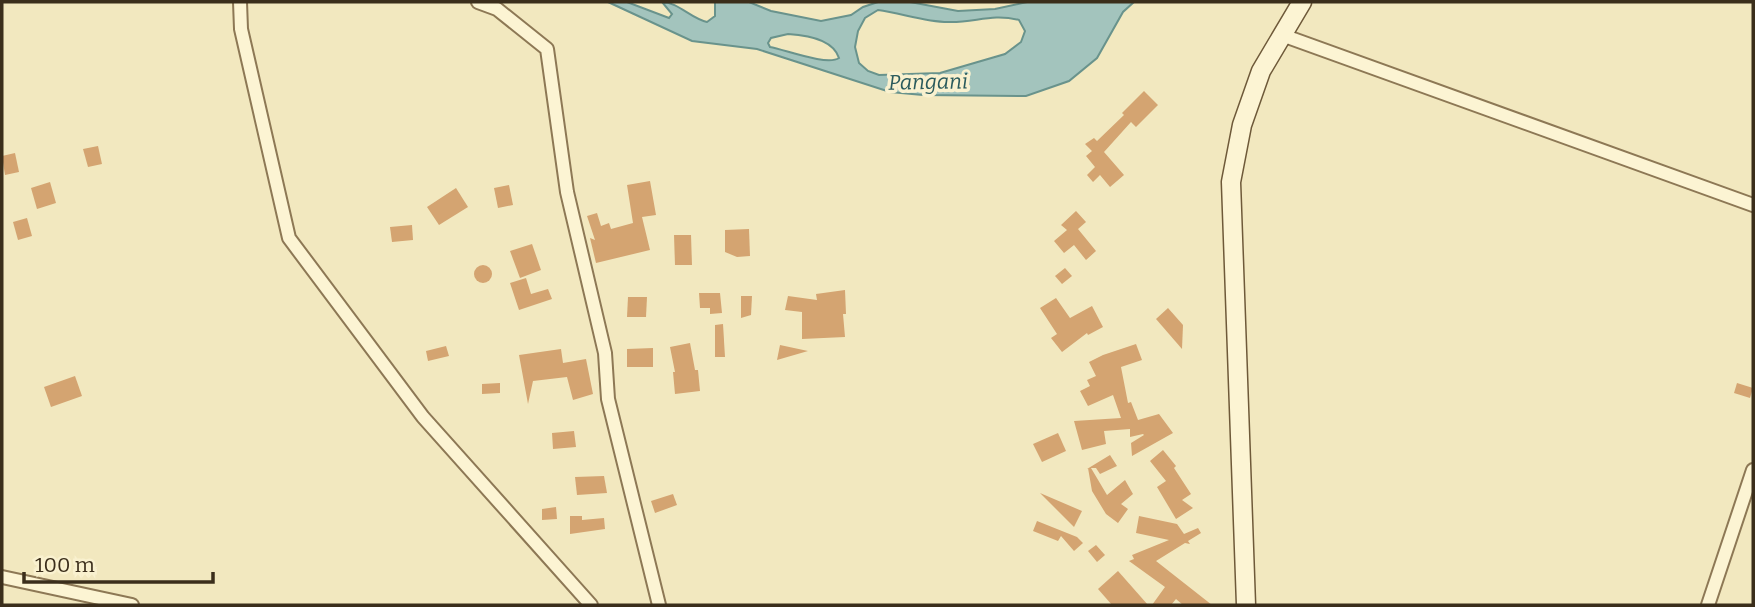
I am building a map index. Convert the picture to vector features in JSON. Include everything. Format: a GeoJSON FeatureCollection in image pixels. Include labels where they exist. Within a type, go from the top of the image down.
{"type":"FeatureCollection","features":[{"type":"Feature","properties":{"kind":"main road"},"geometry":{"type":"LineString","coordinates":[[1246,605],[1231,183],[1242,125],[1261,71],[1302,2]]}},
{"type":"Feature","properties":{"kind":"street"},"geometry":{"type":"LineString","coordinates":[[240,2],[241,29],[289,239],[423,417],[591,605]]}},
{"type":"Feature","properties":{"kind":"street"},"geometry":{"type":"LineString","coordinates":[[478,2],[497,9],[547,49],[567,192],[605,353],[608,399],[659,605]]}},
{"type":"Feature","properties":{"kind":"street"},"geometry":{"type":"LineString","coordinates":[[1282,35],[1753,205]]}},
{"type":"Feature","properties":{"kind":"street"},"geometry":{"type":"LineString","coordinates":[[1709,605],[1753,470]]}},
{"type":"Feature","properties":{"kind":"street"},"geometry":{"type":"LineString","coordinates":[[2,577],[132,605]]}},
{"type":"Feature","properties":{"kind":"water","name":"Pangani"},"geometry":{"type":"Polygon","coordinates":[[[608,2],[627,2],[669,18],[672,14],[662,2],[668,3],[707,22],[715,16],[715,2],[749,2],[771,11],[821,21],[851,15],[878,2],[910,2],[958,11],[995,9],[1027,2],[1134,2],[1123,12],[1097,58],[1069,81],[1026,96],[890,92],[757,49],[692,41],[608,2]],[[878,10],[865,18],[858,31],[855,47],[859,63],[868,71],[879,75],[940,73],[1005,54],[1021,42],[1025,31],[1019,20],[1009,18],[939,22],[878,10]],[[788,34],[771,38],[768,43],[770,47],[816,59],[839,58],[825,42],[788,34]]]}},
{"type":"Feature","properties":{"kind":"building"},"geometry":{"type":"Polygon","coordinates":[[[1144,91],[1158,105],[1136,127],[1131,122],[1104,152],[1124,175],[1110,187],[1100,175],[1093,182],[1087,175],[1095,167],[1086,156],[1092,151],[1085,144],[1094,138],[1097,141],[1144,91]]]}},
{"type":"Feature","properties":{"kind":"building"},"geometry":{"type":"Polygon","coordinates":[[[98,146],[102,164],[88,167],[83,149],[98,146]]]}},
{"type":"Feature","properties":{"kind":"building"},"geometry":{"type":"Polygon","coordinates":[[[15,153],[19,172],[5,175],[2,156],[15,153]]]}},
{"type":"Feature","properties":{"kind":"building"},"geometry":{"type":"Polygon","coordinates":[[[650,181],[656,215],[642,217],[650,250],[596,263],[590,238],[595,240],[587,216],[597,213],[601,226],[609,223],[611,229],[633,223],[627,185],[650,181]]]}},
{"type":"Feature","properties":{"kind":"building"},"geometry":{"type":"Polygon","coordinates":[[[50,182],[56,203],[37,209],[31,188],[50,182]]]}},
{"type":"Feature","properties":{"kind":"building"},"geometry":{"type":"Polygon","coordinates":[[[509,185],[513,205],[498,208],[494,188],[509,185]]]}},
{"type":"Feature","properties":{"kind":"building"},"geometry":{"type":"Polygon","coordinates":[[[456,188],[468,207],[439,225],[427,207],[456,188]]]}},
{"type":"Feature","properties":{"kind":"building"},"geometry":{"type":"Polygon","coordinates":[[[1076,211],[1086,222],[1078,229],[1096,251],[1086,260],[1074,245],[1064,253],[1054,241],[1067,230],[1061,225],[1076,211]]]}},
{"type":"Feature","properties":{"kind":"building"},"geometry":{"type":"Polygon","coordinates":[[[27,218],[32,236],[18,240],[13,222],[27,218]]]}},
{"type":"Feature","properties":{"kind":"building"},"geometry":{"type":"Polygon","coordinates":[[[412,225],[413,240],[392,242],[390,227],[412,225]]]}},
{"type":"Feature","properties":{"kind":"building"},"geometry":{"type":"Polygon","coordinates":[[[749,229],[750,256],[737,257],[725,252],[725,230],[749,229]]]}},
{"type":"Feature","properties":{"kind":"building"},"geometry":{"type":"Polygon","coordinates":[[[674,235],[691,235],[692,265],[675,265],[674,235]]]}},
{"type":"Feature","properties":{"kind":"building"},"geometry":{"type":"Polygon","coordinates":[[[532,244],[541,270],[520,278],[510,251],[532,244]]]}},
{"type":"Feature","properties":{"kind":"building"},"geometry":{"type":"Polygon","coordinates":[[[483,265],[489,268],[492,274],[489,280],[483,283],[477,280],[474,274],[477,268],[483,265]]]}},
{"type":"Feature","properties":{"kind":"building"},"geometry":{"type":"Polygon","coordinates":[[[1065,268],[1072,276],[1062,284],[1055,276],[1065,268]]]}},
{"type":"Feature","properties":{"kind":"building"},"geometry":{"type":"Polygon","coordinates":[[[526,278],[531,294],[548,289],[552,299],[519,310],[510,283],[526,278]]]}},
{"type":"Feature","properties":{"kind":"building"},"geometry":{"type":"Polygon","coordinates":[[[845,290],[845,337],[802,339],[802,312],[785,310],[788,296],[817,300],[816,294],[845,290]]]}},
{"type":"Feature","properties":{"kind":"building"},"geometry":{"type":"Polygon","coordinates":[[[699,293],[720,293],[722,313],[710,314],[710,308],[700,308],[699,293]]]}},
{"type":"Feature","properties":{"kind":"building"},"geometry":{"type":"Polygon","coordinates":[[[741,296],[752,296],[751,315],[741,318],[741,296]]]}},
{"type":"Feature","properties":{"kind":"building"},"geometry":{"type":"Polygon","coordinates":[[[628,297],[647,297],[646,317],[627,317],[628,297]]]}},
{"type":"Feature","properties":{"kind":"building"},"geometry":{"type":"Polygon","coordinates":[[[1056,298],[1070,318],[1092,306],[1103,327],[1088,335],[1087,333],[1062,352],[1051,338],[1057,334],[1040,308],[1056,298]]]}},
{"type":"Feature","properties":{"kind":"building"},"geometry":{"type":"Polygon","coordinates":[[[1168,308],[1183,325],[1182,349],[1156,319],[1168,308]]]}},
{"type":"Feature","properties":{"kind":"building"},"geometry":{"type":"Polygon","coordinates":[[[723,324],[725,357],[715,357],[715,325],[723,324]]]}},
{"type":"Feature","properties":{"kind":"building"},"geometry":{"type":"Polygon","coordinates":[[[690,343],[695,370],[698,370],[700,391],[675,394],[675,372],[670,347],[690,343]]]}},
{"type":"Feature","properties":{"kind":"building"},"geometry":{"type":"Polygon","coordinates":[[[1136,344],[1142,360],[1121,367],[1128,403],[1131,402],[1138,420],[1159,414],[1173,433],[1132,456],[1131,443],[1144,435],[1130,437],[1130,429],[1104,431],[1106,444],[1082,450],[1074,421],[1121,418],[1113,395],[1088,406],[1080,391],[1090,386],[1087,380],[1096,376],[1089,362],[1136,344]]]}},
{"type":"Feature","properties":{"kind":"building"},"geometry":{"type":"Polygon","coordinates":[[[780,345],[808,351],[777,360],[780,345]]]}},
{"type":"Feature","properties":{"kind":"building"},"geometry":{"type":"Polygon","coordinates":[[[446,346],[449,356],[428,361],[426,351],[446,346]]]}},
{"type":"Feature","properties":{"kind":"building"},"geometry":{"type":"Polygon","coordinates":[[[653,348],[653,367],[627,367],[627,349],[653,348]]]}},
{"type":"Feature","properties":{"kind":"building"},"geometry":{"type":"Polygon","coordinates":[[[561,349],[563,363],[586,359],[593,394],[573,400],[567,377],[533,381],[528,404],[519,355],[561,349]]]}},
{"type":"Feature","properties":{"kind":"building"},"geometry":{"type":"Polygon","coordinates":[[[75,376],[82,396],[51,407],[44,387],[75,376]]]}},
{"type":"Feature","properties":{"kind":"building"},"geometry":{"type":"Polygon","coordinates":[[[500,383],[500,393],[482,394],[482,384],[500,383]]]}},
{"type":"Feature","properties":{"kind":"building"},"geometry":{"type":"Polygon","coordinates":[[[1737,383],[1753,388],[1750,398],[1734,393],[1737,383]]]}},
{"type":"Feature","properties":{"kind":"building"},"geometry":{"type":"Polygon","coordinates":[[[574,431],[576,447],[553,449],[552,433],[574,431]]]}},
{"type":"Feature","properties":{"kind":"building"},"geometry":{"type":"Polygon","coordinates":[[[1058,433],[1066,451],[1042,462],[1033,444],[1058,433]]]}},
{"type":"Feature","properties":{"kind":"building"},"geometry":{"type":"Polygon","coordinates":[[[1163,450],[1176,466],[1174,468],[1191,494],[1182,500],[1193,508],[1176,519],[1157,487],[1166,481],[1150,461],[1163,450]]]}},
{"type":"Feature","properties":{"kind":"building"},"geometry":{"type":"Polygon","coordinates":[[[1110,455],[1117,466],[1100,474],[1096,468],[1091,468],[1107,495],[1125,480],[1133,494],[1121,504],[1128,509],[1118,523],[1106,514],[1092,491],[1088,468],[1110,455]]]}},
{"type":"Feature","properties":{"kind":"building"},"geometry":{"type":"Polygon","coordinates":[[[604,476],[607,493],[577,495],[575,477],[604,476]]]}},
{"type":"Feature","properties":{"kind":"building"},"geometry":{"type":"Polygon","coordinates":[[[1040,493],[1082,511],[1074,527],[1040,493]]]}},
{"type":"Feature","properties":{"kind":"building"},"geometry":{"type":"Polygon","coordinates":[[[673,494],[677,505],[655,513],[651,501],[673,494]]]}},
{"type":"Feature","properties":{"kind":"building"},"geometry":{"type":"Polygon","coordinates":[[[556,507],[557,519],[542,520],[542,509],[556,507]]]}},
{"type":"Feature","properties":{"kind":"building"},"geometry":{"type":"Polygon","coordinates":[[[570,516],[582,516],[582,520],[604,518],[605,529],[570,534],[570,516]]]}},
{"type":"Feature","properties":{"kind":"building"},"geometry":{"type":"Polygon","coordinates":[[[1139,516],[1177,524],[1184,534],[1198,528],[1201,533],[1188,541],[1190,544],[1185,543],[1156,561],[1212,605],[1183,605],[1176,599],[1171,605],[1152,605],[1165,587],[1129,561],[1134,559],[1132,555],[1169,540],[1136,533],[1139,516]]]}},
{"type":"Feature","properties":{"kind":"building"},"geometry":{"type":"Polygon","coordinates":[[[1037,521],[1077,537],[1083,543],[1074,551],[1061,536],[1058,541],[1033,531],[1037,521]]]}},
{"type":"Feature","properties":{"kind":"building"},"geometry":{"type":"Polygon","coordinates":[[[1096,545],[1105,555],[1097,562],[1088,551],[1096,545]]]}},
{"type":"Feature","properties":{"kind":"building"},"geometry":{"type":"Polygon","coordinates":[[[1118,571],[1148,605],[1112,605],[1098,589],[1118,571]]]}}]}
